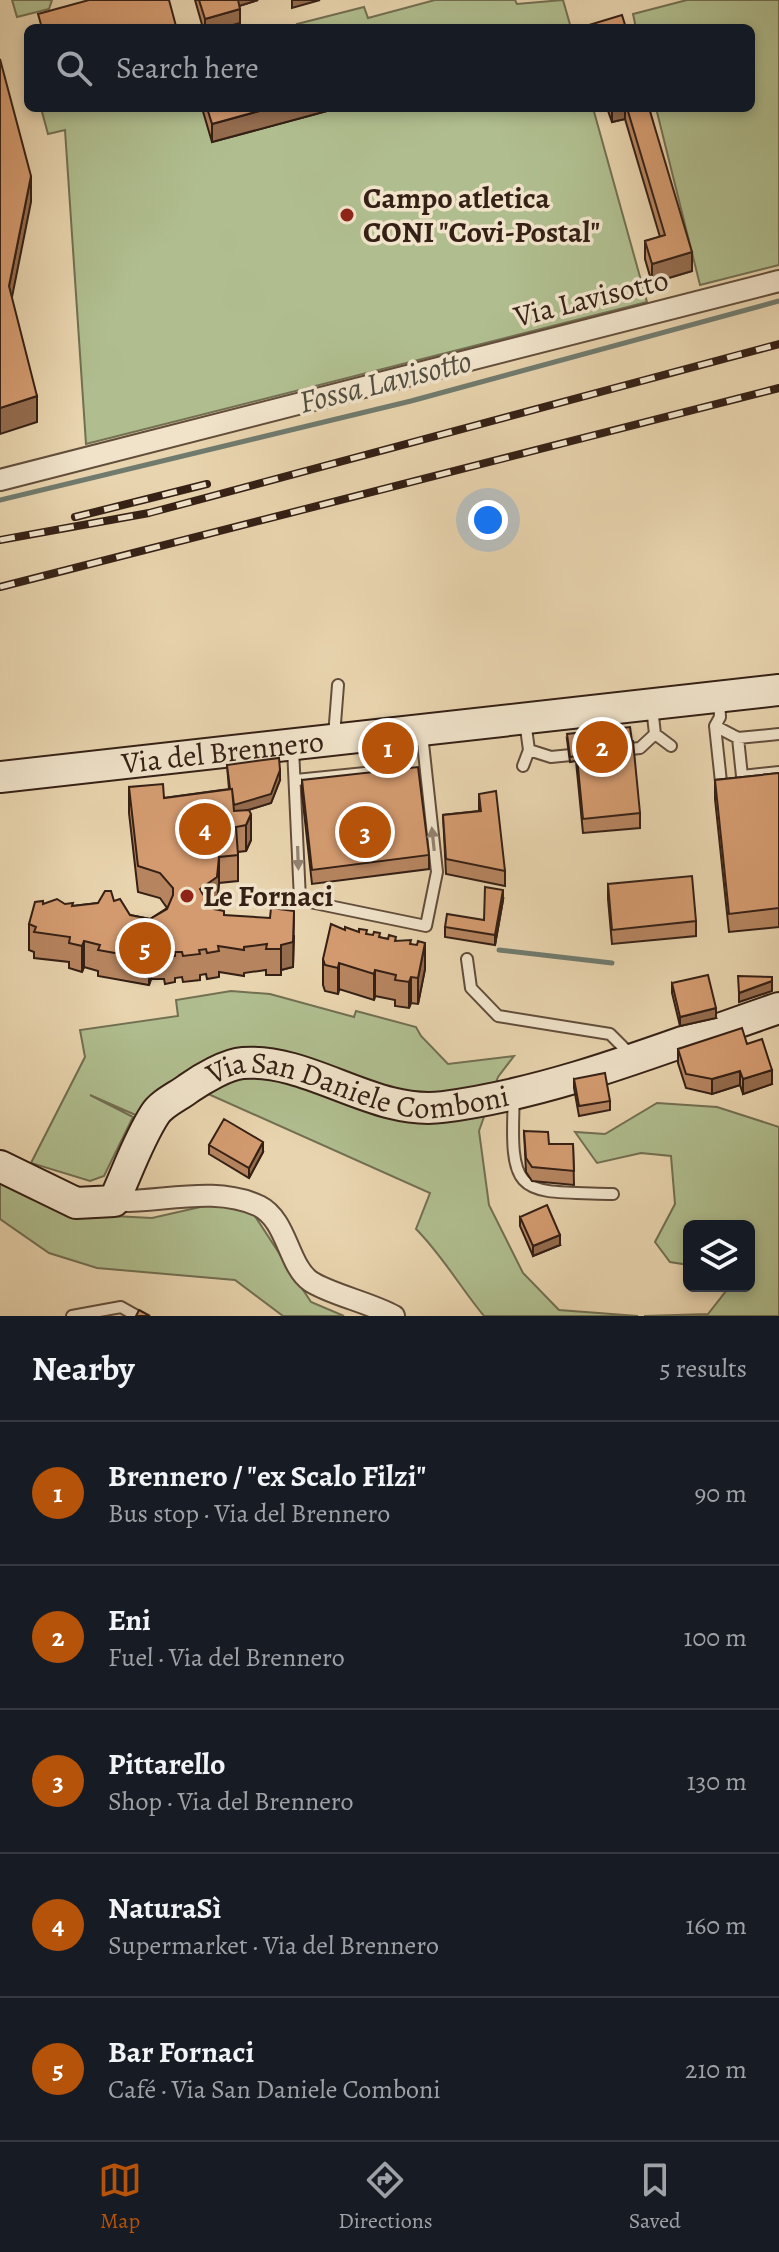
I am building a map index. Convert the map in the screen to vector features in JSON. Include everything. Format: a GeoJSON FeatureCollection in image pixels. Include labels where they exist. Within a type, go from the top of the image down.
{"type":"FeatureCollection","features":[{"type":"Feature","properties":{"kind":"street","name":"Via Lavisotto"},"geometry":{"type":"LineString","coordinates":[[0,480],[779,281]]}},
{"type":"Feature","properties":{"kind":"street","name":"Via del Brennero"},"geometry":{"type":"LineString","coordinates":[[0,777],[525,720],[654,720],[717,712],[779,690]]}},
{"type":"Feature","properties":{"kind":"street","name":"Via San Daniele Comboni"},"geometry":{"type":"LineString","coordinates":[[114,1201],[156,1111],[198,1082],[242,1063],[282,1068],[415,1108],[470,1103],[634,1058],[779,1008]]}},
{"type":"Feature","properties":{"kind":"street"},"geometry":{"type":"LineString","coordinates":[[0,1166],[76,1203],[148,1203],[189,1196],[260,1207],[278,1224],[308,1280],[394,1316]]}},
{"type":"Feature","properties":{"kind":"lane"},"geometry":{"type":"LineString","coordinates":[[334,742],[338,685]]}},
{"type":"Feature","properties":{"kind":"lane"},"geometry":{"type":"LineString","coordinates":[[717,712],[738,738],[742,776],[779,772]]}},
{"type":"Feature","properties":{"kind":"lane"},"geometry":{"type":"LineString","coordinates":[[717,712],[721,782]]}},
{"type":"Feature","properties":{"kind":"lane"},"geometry":{"type":"LineString","coordinates":[[523,766],[529,750],[525,720]]}},
{"type":"Feature","properties":{"kind":"lane"},"geometry":{"type":"LineString","coordinates":[[654,720],[671,746]]}},
{"type":"Feature","properties":{"kind":"lane"},"geometry":{"type":"LineString","coordinates":[[610,751],[640,748],[654,720]]}},
{"type":"Feature","properties":{"kind":"lane"},"geometry":{"type":"LineString","coordinates":[[293,746],[300,900],[426,926],[437,872],[421,732]]}},
{"type":"Feature","properties":{"kind":"lane"},"geometry":{"type":"LineString","coordinates":[[738,738],[779,734]]}},
{"type":"Feature","properties":{"kind":"lane"},"geometry":{"type":"LineString","coordinates":[[529,750],[551,757],[595,753]]}},
{"type":"Feature","properties":{"kind":"lane"},"geometry":{"type":"LineString","coordinates":[[410,769],[425,767]]}},
{"type":"Feature","properties":{"kind":"lane"},"geometry":{"type":"LineString","coordinates":[[296,780],[382,772]]}},
{"type":"Feature","properties":{"kind":"lane"},"geometry":{"type":"LineString","coordinates":[[467,959],[471,988],[498,1016],[610,1034],[634,1058]]}},
{"type":"Feature","properties":{"kind":"lane"},"geometry":{"type":"LineString","coordinates":[[514,1091],[514,1157],[522,1182],[537,1191],[613,1194]]}},
{"type":"Feature","properties":{"kind":"lane"},"geometry":{"type":"LineString","coordinates":[[72,1316],[121,1307],[137,1316]]}},
{"type":"Feature","properties":{"kind":"green space"},"geometry":{"type":"Polygon","coordinates":[[[12,0],[52,0],[49,9],[17,17],[12,0]]]}},
{"type":"Feature","properties":{"kind":"green space"},"geometry":{"type":"Polygon","coordinates":[[[435,0],[515,0],[517,4],[563,0],[570,24],[297,24],[364,7],[368,18],[435,0]]]}},
{"type":"Feature","properties":{"kind":"green space"},"geometry":{"type":"Polygon","coordinates":[[[687,0],[779,0],[779,265],[700,285],[657,112],[755,112],[755,24],[635,24],[633,14],[687,0]]]}},
{"type":"Feature","properties":{"kind":"green space","name":"Campo atletica CONI \"Covi-Postal\""},"geometry":{"type":"Polygon","coordinates":[[[42,112],[594,112],[647,302],[86,444],[65,130],[48,134],[42,112]]]}},
{"type":"Feature","properties":{"kind":"green space"},"geometry":{"type":"Polygon","coordinates":[[[231,991],[270,994],[354,1017],[356,1011],[416,1027],[448,1064],[514,1056],[498,1077],[479,1131],[489,1205],[523,1273],[559,1310],[638,1316],[484,1316],[416,1229],[430,1193],[177,1080],[140,1117],[90,1095],[133,1117],[104,1176],[90,1181],[31,1163],[85,1057],[80,1030],[178,1016],[176,1000],[231,991]]]}},
{"type":"Feature","properties":{"kind":"green space"},"geometry":{"type":"Polygon","coordinates":[[[657,1103],[717,1107],[779,1127],[779,1316],[644,1316],[708,1314],[725,1292],[755,1292],[755,1220],[683,1220],[683,1264],[670,1262],[655,1242],[675,1204],[671,1156],[641,1153],[597,1163],[575,1132],[605,1134],[657,1103]]]}},
{"type":"Feature","properties":{"kind":"green space"},"geometry":{"type":"Polygon","coordinates":[[[0,1175],[74,1214],[152,1218],[209,1205],[251,1210],[311,1302],[344,1316],[283,1316],[235,1280],[97,1268],[49,1253],[0,1219],[0,1175]]]}},
{"type":"Feature","properties":{"kind":"building"},"geometry":{"type":"Polygon","coordinates":[[[89,0],[169,0],[175,24],[41,24],[38,14],[89,0]]]}},
{"type":"Feature","properties":{"kind":"building"},"geometry":{"type":"Polygon","coordinates":[[[199,0],[238,0],[240,9],[205,19],[199,0]]]}},
{"type":"Feature","properties":{"kind":"building"},"geometry":{"type":"Polygon","coordinates":[[[622,15],[625,24],[592,24],[622,15]]]}},
{"type":"Feature","properties":{"kind":"building"},"geometry":{"type":"Polygon","coordinates":[[[0,59],[31,176],[9,286],[37,396],[0,408],[0,59]]]}},
{"type":"Feature","properties":{"kind":"building"},"geometry":{"type":"Polygon","coordinates":[[[208,112],[256,112],[212,124],[208,112]]]}},
{"type":"Feature","properties":{"kind":"building"},"geometry":{"type":"Polygon","coordinates":[[[628,112],[650,112],[692,252],[652,264],[645,241],[665,235],[628,112]]]}},
{"type":"Feature","properties":{"kind":"building"},"geometry":{"type":"Polygon","coordinates":[[[630,727],[632,741],[576,747],[576,756],[570,757],[567,734],[630,727]]]}},
{"type":"Feature","properties":{"kind":"building"},"geometry":{"type":"Polygon","coordinates":[[[633,741],[640,813],[583,819],[576,747],[633,741]]]}},
{"type":"Feature","properties":{"kind":"building"},"geometry":{"type":"Polygon","coordinates":[[[279,758],[280,770],[271,794],[234,805],[227,765],[279,758]]]}},
{"type":"Feature","properties":{"kind":"building"},"geometry":{"type":"Polygon","coordinates":[[[418,767],[429,855],[312,870],[302,780],[418,767]]]}},
{"type":"Feature","properties":{"kind":"building"},"geometry":{"type":"Polygon","coordinates":[[[779,773],[779,908],[729,914],[715,780],[779,773]]]}},
{"type":"Feature","properties":{"kind":"building"},"geometry":{"type":"Polygon","coordinates":[[[163,784],[164,798],[232,789],[234,811],[249,810],[251,814],[246,825],[236,827],[238,855],[219,857],[217,877],[200,889],[214,909],[224,911],[224,915],[270,918],[271,908],[294,911],[293,942],[281,945],[281,949],[266,949],[267,944],[244,947],[244,950],[218,946],[219,951],[207,953],[206,949],[199,950],[200,954],[183,956],[182,952],[175,952],[175,956],[165,958],[164,953],[151,953],[149,959],[98,950],[100,945],[84,941],[82,946],[69,943],[70,937],[34,932],[36,927],[29,924],[35,902],[43,901],[43,904],[57,899],[65,904],[73,903],[72,906],[98,903],[105,891],[111,891],[114,901],[120,899],[130,915],[150,919],[167,909],[173,888],[160,873],[138,866],[129,787],[163,784]]]}},
{"type":"Feature","properties":{"kind":"building"},"geometry":{"type":"Polygon","coordinates":[[[496,791],[505,871],[446,859],[443,815],[481,811],[479,794],[496,791]]]}},
{"type":"Feature","properties":{"kind":"building"},"geometry":{"type":"Polygon","coordinates":[[[692,876],[696,921],[612,930],[608,884],[692,876]]]}},
{"type":"Feature","properties":{"kind":"building"},"geometry":{"type":"Polygon","coordinates":[[[485,887],[503,890],[495,935],[445,927],[447,914],[484,920],[485,887]]]}},
{"type":"Feature","properties":{"kind":"building"},"geometry":{"type":"Polygon","coordinates":[[[331,924],[345,930],[345,927],[359,932],[359,929],[367,930],[366,934],[380,933],[379,937],[388,939],[389,935],[396,937],[395,941],[411,940],[410,944],[417,945],[418,941],[425,943],[418,978],[411,977],[409,982],[395,980],[396,975],[375,970],[374,974],[339,963],[338,968],[325,965],[323,959],[331,924]]]}},
{"type":"Feature","properties":{"kind":"building"},"geometry":{"type":"Polygon","coordinates":[[[708,975],[716,1008],[680,1017],[672,983],[708,975]]]}},
{"type":"Feature","properties":{"kind":"building"},"geometry":{"type":"Polygon","coordinates":[[[738,976],[772,977],[772,981],[739,993],[738,976]]]}},
{"type":"Feature","properties":{"kind":"building"},"geometry":{"type":"Polygon","coordinates":[[[742,1028],[747,1044],[762,1039],[772,1070],[743,1079],[740,1071],[712,1079],[686,1074],[678,1049],[742,1028]]]}},
{"type":"Feature","properties":{"kind":"building"},"geometry":{"type":"Polygon","coordinates":[[[605,1073],[610,1101],[579,1106],[574,1079],[605,1073]]]}},
{"type":"Feature","properties":{"kind":"building"},"geometry":{"type":"Polygon","coordinates":[[[224,1119],[263,1142],[249,1168],[209,1145],[224,1119]]]}},
{"type":"Feature","properties":{"kind":"building"},"geometry":{"type":"Polygon","coordinates":[[[524,1131],[548,1132],[549,1144],[573,1144],[574,1171],[532,1167],[526,1158],[524,1131]]]}},
{"type":"Feature","properties":{"kind":"building"},"geometry":{"type":"Polygon","coordinates":[[[547,1205],[560,1235],[533,1246],[520,1217],[547,1205]]]}},
{"type":"Feature","properties":{"kind":"building"},"geometry":{"type":"Polygon","coordinates":[[[139,1310],[150,1316],[136,1316],[139,1310]]]}},
{"type":"Feature","properties":{"kind":"waterway","name":"Fossa Lavisotto"},"geometry":{"type":"LineString","coordinates":[[0,500],[411,401],[779,301]]}},
{"type":"Feature","properties":{"kind":"waterway"},"geometry":{"type":"LineString","coordinates":[[499,950],[612,963]]}},
{"type":"Feature","properties":{"kind":"railway"},"geometry":{"type":"LineString","coordinates":[[0,540],[149,513],[779,344]]}},
{"type":"Feature","properties":{"kind":"railway"},"geometry":{"type":"LineString","coordinates":[[0,587],[779,388]]}},
{"type":"Feature","properties":{"kind":"railway"},"geometry":{"type":"LineString","coordinates":[[75,517],[207,484]]}},
{"type":"Feature","properties":{"kind":"place","name":"Campo atletica CONI \"Covi-Postal\""},"geometry":{"type":"Point","coordinates":[347,215]}},
{"type":"Feature","properties":{"kind":"place","name":"Eni"},"geometry":{"type":"Point","coordinates":[602,747]}},
{"type":"Feature","properties":{"kind":"place","name":"Brennero / \"ex Scalo Filzi\""},"geometry":{"type":"Point","coordinates":[388,748]}},
{"type":"Feature","properties":{"kind":"place","name":"NaturaSì"},"geometry":{"type":"Point","coordinates":[205,829]}},
{"type":"Feature","properties":{"kind":"place","name":"Pittarello"},"geometry":{"type":"Point","coordinates":[365,832]}},
{"type":"Feature","properties":{"kind":"place","name":"Le Fornaci"},"geometry":{"type":"Point","coordinates":[187,896]}},
{"type":"Feature","properties":{"kind":"place","name":"Bar Fornaci"},"geometry":{"type":"Point","coordinates":[145,948]}}]}
